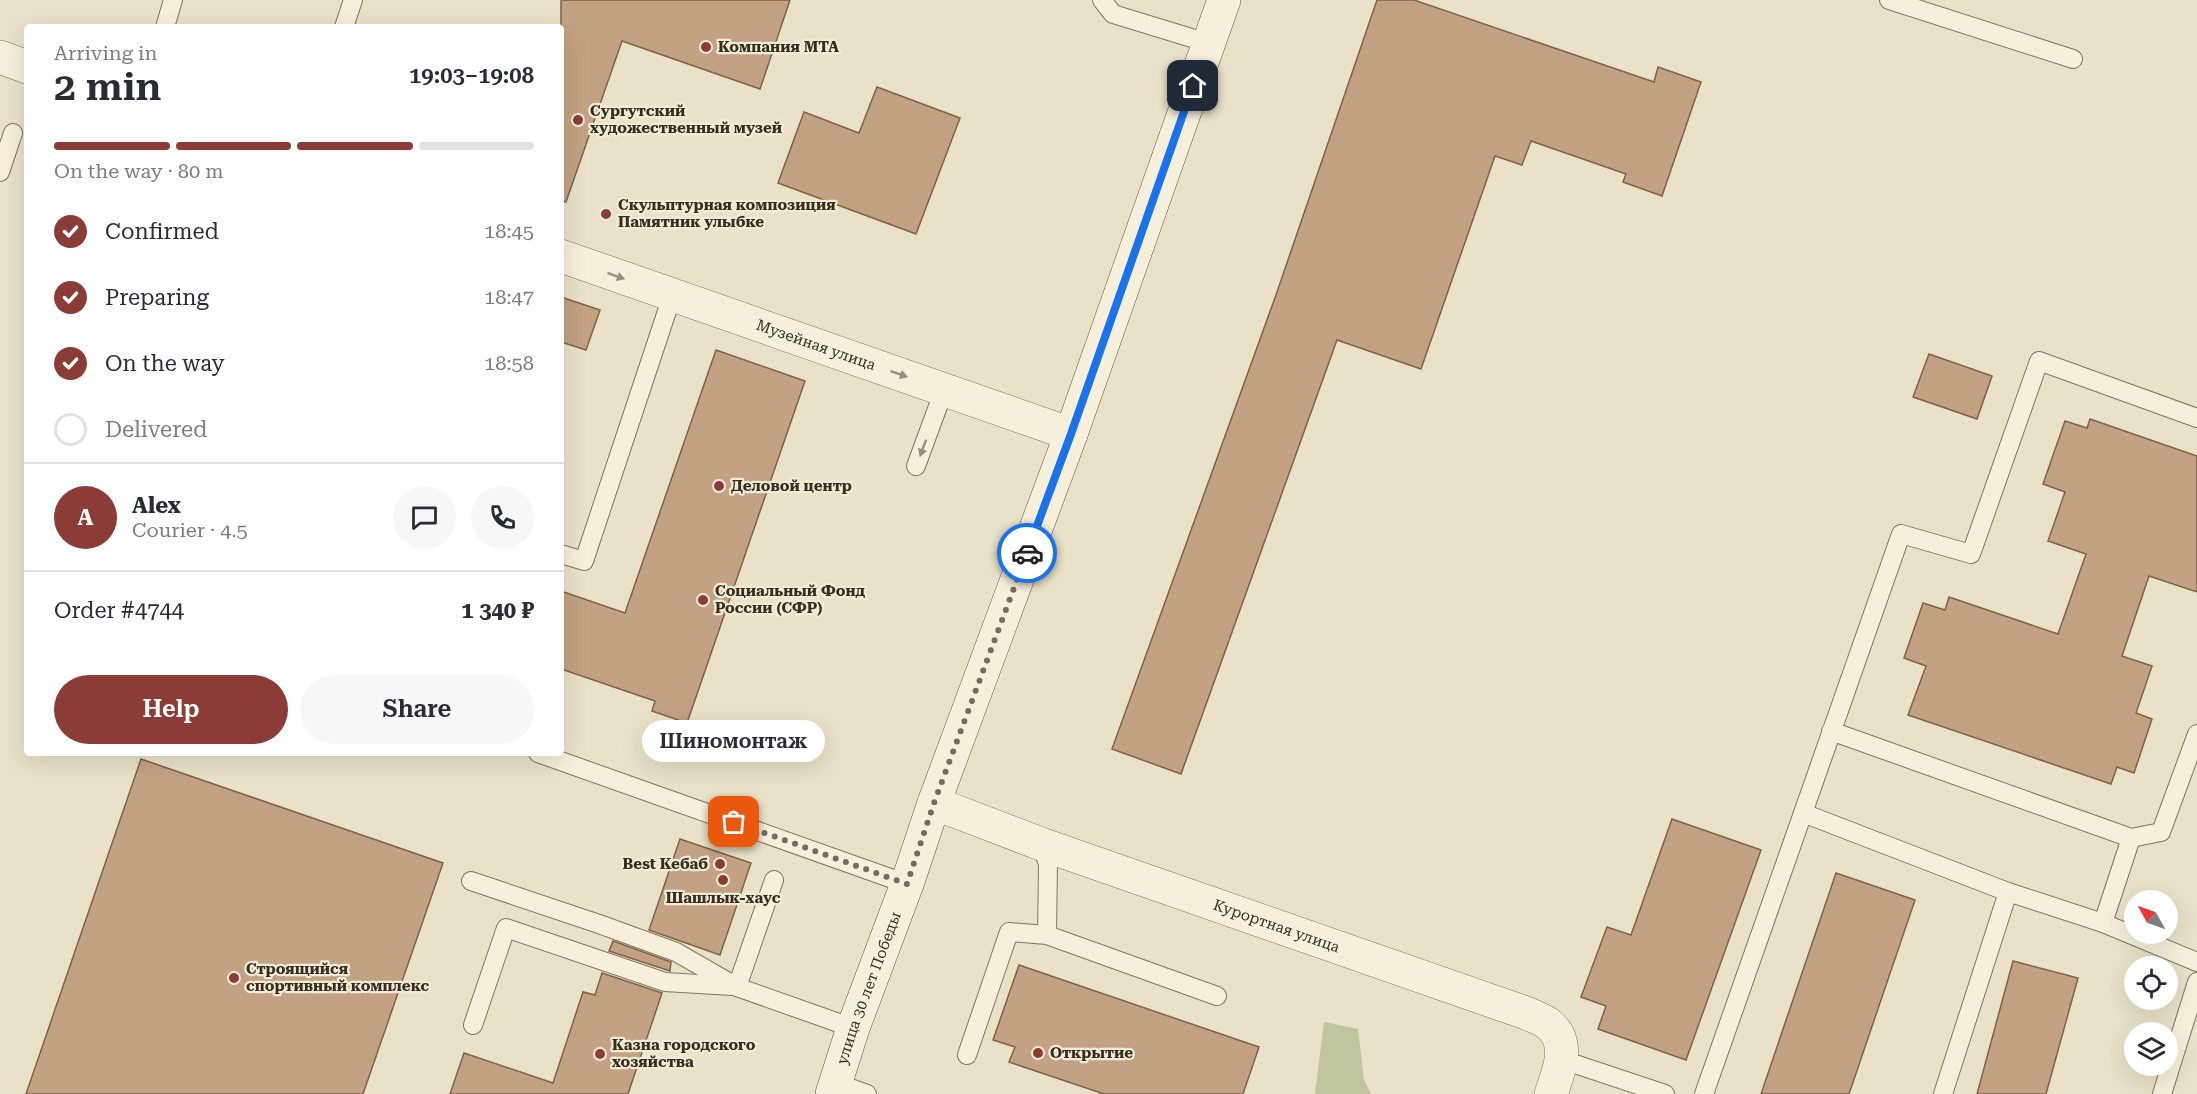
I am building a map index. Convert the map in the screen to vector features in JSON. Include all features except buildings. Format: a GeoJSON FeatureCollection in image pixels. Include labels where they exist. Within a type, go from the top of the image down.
{"type":"FeatureCollection","features":[{"type":"Feature","properties":{"kind":"street","name":"улица 30 лет Победы"},"geometry":{"type":"LineString","coordinates":[[834,1089],[853,1028],[1071,434],[1224,0]]}},
{"type":"Feature","properties":{"kind":"street"},"geometry":{"type":"LineString","coordinates":[[0,57],[24,66]]}},
{"type":"Feature","properties":{"kind":"street","name":"Музейная улица"},"geometry":{"type":"LineString","coordinates":[[564,257],[1071,434]]}},
{"type":"Feature","properties":{"kind":"street","name":"Курортная улица"},"geometry":{"type":"LineString","coordinates":[[934,803],[1041,844],[1526,1013],[1549,1024],[1561,1041],[1563,1060]]}},
{"type":"Feature","properties":{"kind":"street"},"geometry":{"type":"LineString","coordinates":[[1551,1094],[1563,1060]]}},
{"type":"Feature","properties":{"kind":"lane"},"geometry":{"type":"LineString","coordinates":[[166,24],[173,0]]}},
{"type":"Feature","properties":{"kind":"lane"},"geometry":{"type":"LineString","coordinates":[[345,24],[353,0]]}},
{"type":"Feature","properties":{"kind":"lane"},"geometry":{"type":"LineString","coordinates":[[1102,0],[1113,14],[1208,43]]}},
{"type":"Feature","properties":{"kind":"lane"},"geometry":{"type":"LineString","coordinates":[[1889,0],[2073,59]]}},
{"type":"Feature","properties":{"kind":"lane"},"geometry":{"type":"LineString","coordinates":[[0,172],[13,133]]}},
{"type":"Feature","properties":{"kind":"lane"},"geometry":{"type":"LineString","coordinates":[[564,555],[584,561],[672,296]]}},
{"type":"Feature","properties":{"kind":"lane"},"geometry":{"type":"LineString","coordinates":[[1704,1094],[1901,534],[1971,554],[2039,361],[2197,418]]}},
{"type":"Feature","properties":{"kind":"lane"},"geometry":{"type":"LineString","coordinates":[[916,466],[944,390]]}},
{"type":"Feature","properties":{"kind":"lane"},"geometry":{"type":"LineString","coordinates":[[1832,731],[2131,838],[2161,832],[2197,734]]}},
{"type":"Feature","properties":{"kind":"lane"},"geometry":{"type":"LineString","coordinates":[[546,756],[907,884]]}},
{"type":"Feature","properties":{"kind":"lane"},"geometry":{"type":"LineString","coordinates":[[1803,813],[2008,892],[2103,923],[2197,962]]}},
{"type":"Feature","properties":{"kind":"lane"},"geometry":{"type":"LineString","coordinates":[[2103,923],[2131,838]]}},
{"type":"Feature","properties":{"kind":"lane"},"geometry":{"type":"LineString","coordinates":[[1041,844],[1048,864],[1047,935]]}},
{"type":"Feature","properties":{"kind":"lane"},"geometry":{"type":"LineString","coordinates":[[737,987],[774,880]]}},
{"type":"Feature","properties":{"kind":"lane"},"geometry":{"type":"LineString","coordinates":[[471,881],[676,952],[737,987],[853,1028]]}},
{"type":"Feature","properties":{"kind":"lane"},"geometry":{"type":"LineString","coordinates":[[1943,1094],[2008,892]]}},
{"type":"Feature","properties":{"kind":"lane"},"geometry":{"type":"LineString","coordinates":[[473,1025],[506,928],[665,982],[737,987]]}},
{"type":"Feature","properties":{"kind":"lane"},"geometry":{"type":"LineString","coordinates":[[967,1055],[1009,932],[1047,935],[1217,996]]}},
{"type":"Feature","properties":{"kind":"lane"},"geometry":{"type":"LineString","coordinates":[[2162,1094],[2197,982]]}},
{"type":"Feature","properties":{"kind":"lane"},"geometry":{"type":"LineString","coordinates":[[1563,1060],[1665,1094]]}},
{"type":"Feature","properties":{"kind":"lane"},"geometry":{"type":"LineString","coordinates":[[834,1089],[867,1094]]}},
{"type":"Feature","properties":{"kind":"green space"},"geometry":{"type":"Polygon","coordinates":[[[1324,1022],[1358,1029],[1364,1080],[1371,1094],[1315,1094],[1324,1022]]]}},
{"type":"Feature","properties":{"kind":"way so far"},"geometry":{"type":"LineString","coordinates":[[734,822],[907,884],[934,803],[1027,553]]}},
{"type":"Feature","properties":{"kind":"place","name":"Компания MTA"},"geometry":{"type":"Point","coordinates":[706,47]}},
{"type":"Feature","properties":{"kind":"place","name":"Сургутский художественный музей"},"geometry":{"type":"Point","coordinates":[578,120]}},
{"type":"Feature","properties":{"kind":"place","name":"Скульптурная композиция Памятник улыбке"},"geometry":{"type":"Point","coordinates":[606,214]}},
{"type":"Feature","properties":{"kind":"place","name":"Деловой центр"},"geometry":{"type":"Point","coordinates":[719,486]}},
{"type":"Feature","properties":{"kind":"place","name":"Социальный Фонд России (СФР)"},"geometry":{"type":"Point","coordinates":[703,600]}},
{"type":"Feature","properties":{"kind":"place","name":"Шиномонтаж"},"geometry":{"type":"Point","coordinates":[734,822]}},
{"type":"Feature","properties":{"kind":"place","name":"Best Кебаб"},"geometry":{"type":"Point","coordinates":[720,864]}},
{"type":"Feature","properties":{"kind":"place","name":"Шашлык-хаус"},"geometry":{"type":"Point","coordinates":[723,880]}},
{"type":"Feature","properties":{"kind":"place","name":"Строящийся спортивный комплекс"},"geometry":{"type":"Point","coordinates":[234,978]}},
{"type":"Feature","properties":{"kind":"place","name":"Открытие"},"geometry":{"type":"Point","coordinates":[1038,1053]}},
{"type":"Feature","properties":{"kind":"place","name":"Казна городского хозяйства"},"geometry":{"type":"Point","coordinates":[600,1054]}},
{"type":"Feature","properties":{"kind":"route"},"geometry":{"type":"LineString","coordinates":[[1027,553],[1193,86]]}}]}
